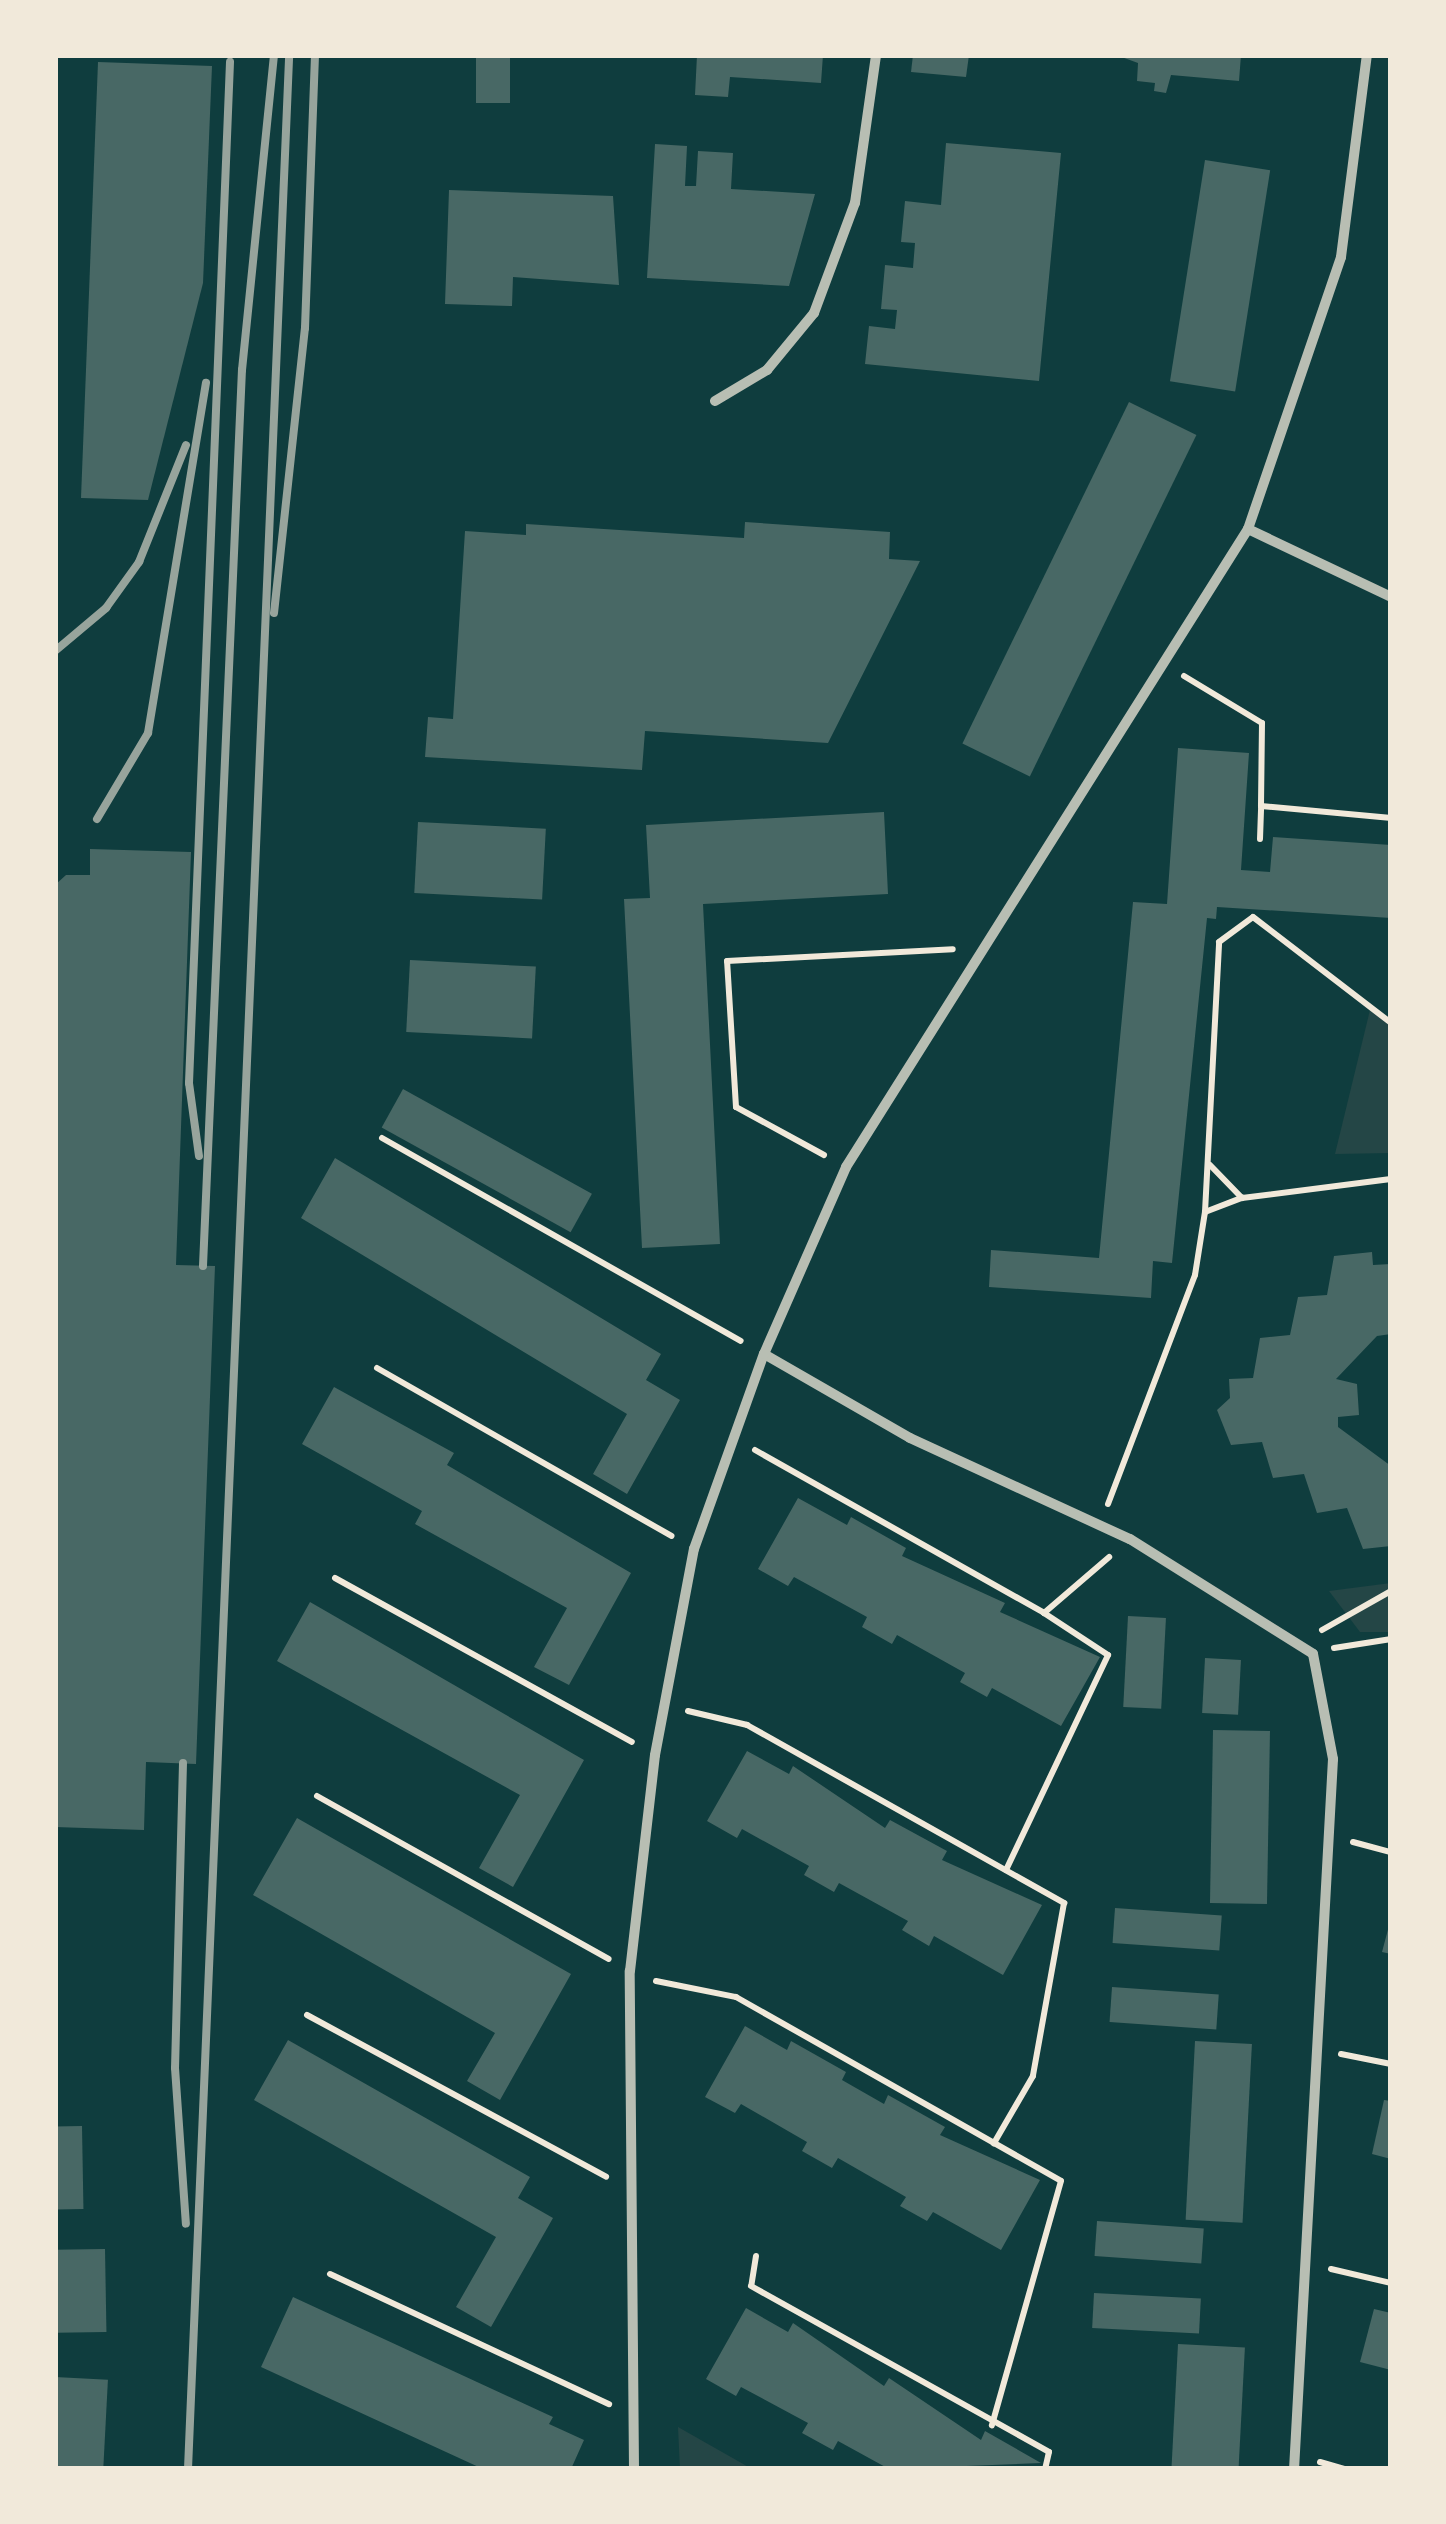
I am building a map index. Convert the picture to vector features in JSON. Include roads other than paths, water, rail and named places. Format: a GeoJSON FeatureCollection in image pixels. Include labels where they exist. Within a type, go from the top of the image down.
{"type":"FeatureCollection","features":[{"type":"Feature","properties":{"kind":"street"},"geometry":{"type":"LineString","coordinates":[[714,401],[767,370],[814,313],[856,203],[876,55]]}},
{"type":"Feature","properties":{"kind":"street"},"geometry":{"type":"LineString","coordinates":[[634,2469],[630,1971],[655,1755],[694,1548],[764,1354],[846,1167],[1248,529],[1340,257],[1367,55]]}},
{"type":"Feature","properties":{"kind":"street"},"geometry":{"type":"LineString","coordinates":[[1248,529],[1391,597]]}},
{"type":"Feature","properties":{"kind":"street"},"geometry":{"type":"LineString","coordinates":[[764,1354],[910,1438],[1130,1539],[1300,1641],[1314,1654],[1333,1759],[1294,2469]]}},
{"type":"Feature","properties":{"kind":"railway"},"geometry":{"type":"LineString","coordinates":[[203,1266],[242,370],[274,55]]}},
{"type":"Feature","properties":{"kind":"railway"},"geometry":{"type":"LineString","coordinates":[[188,2469],[289,55]]}},
{"type":"Feature","properties":{"kind":"railway"},"geometry":{"type":"LineString","coordinates":[[274,613],[305,328],[315,55]]}},
{"type":"Feature","properties":{"kind":"railway"},"geometry":{"type":"LineString","coordinates":[[199,1156],[189,1083],[230,62]]}},
{"type":"Feature","properties":{"kind":"railway"},"geometry":{"type":"LineString","coordinates":[[97,819],[148,733],[206,383]]}},
{"type":"Feature","properties":{"kind":"railway"},"geometry":{"type":"LineString","coordinates":[[55,651],[106,608],[139,562],[186,445]]}},
{"type":"Feature","properties":{"kind":"railway"},"geometry":{"type":"LineString","coordinates":[[183,1763],[175,2068],[186,2224]]}}]}
